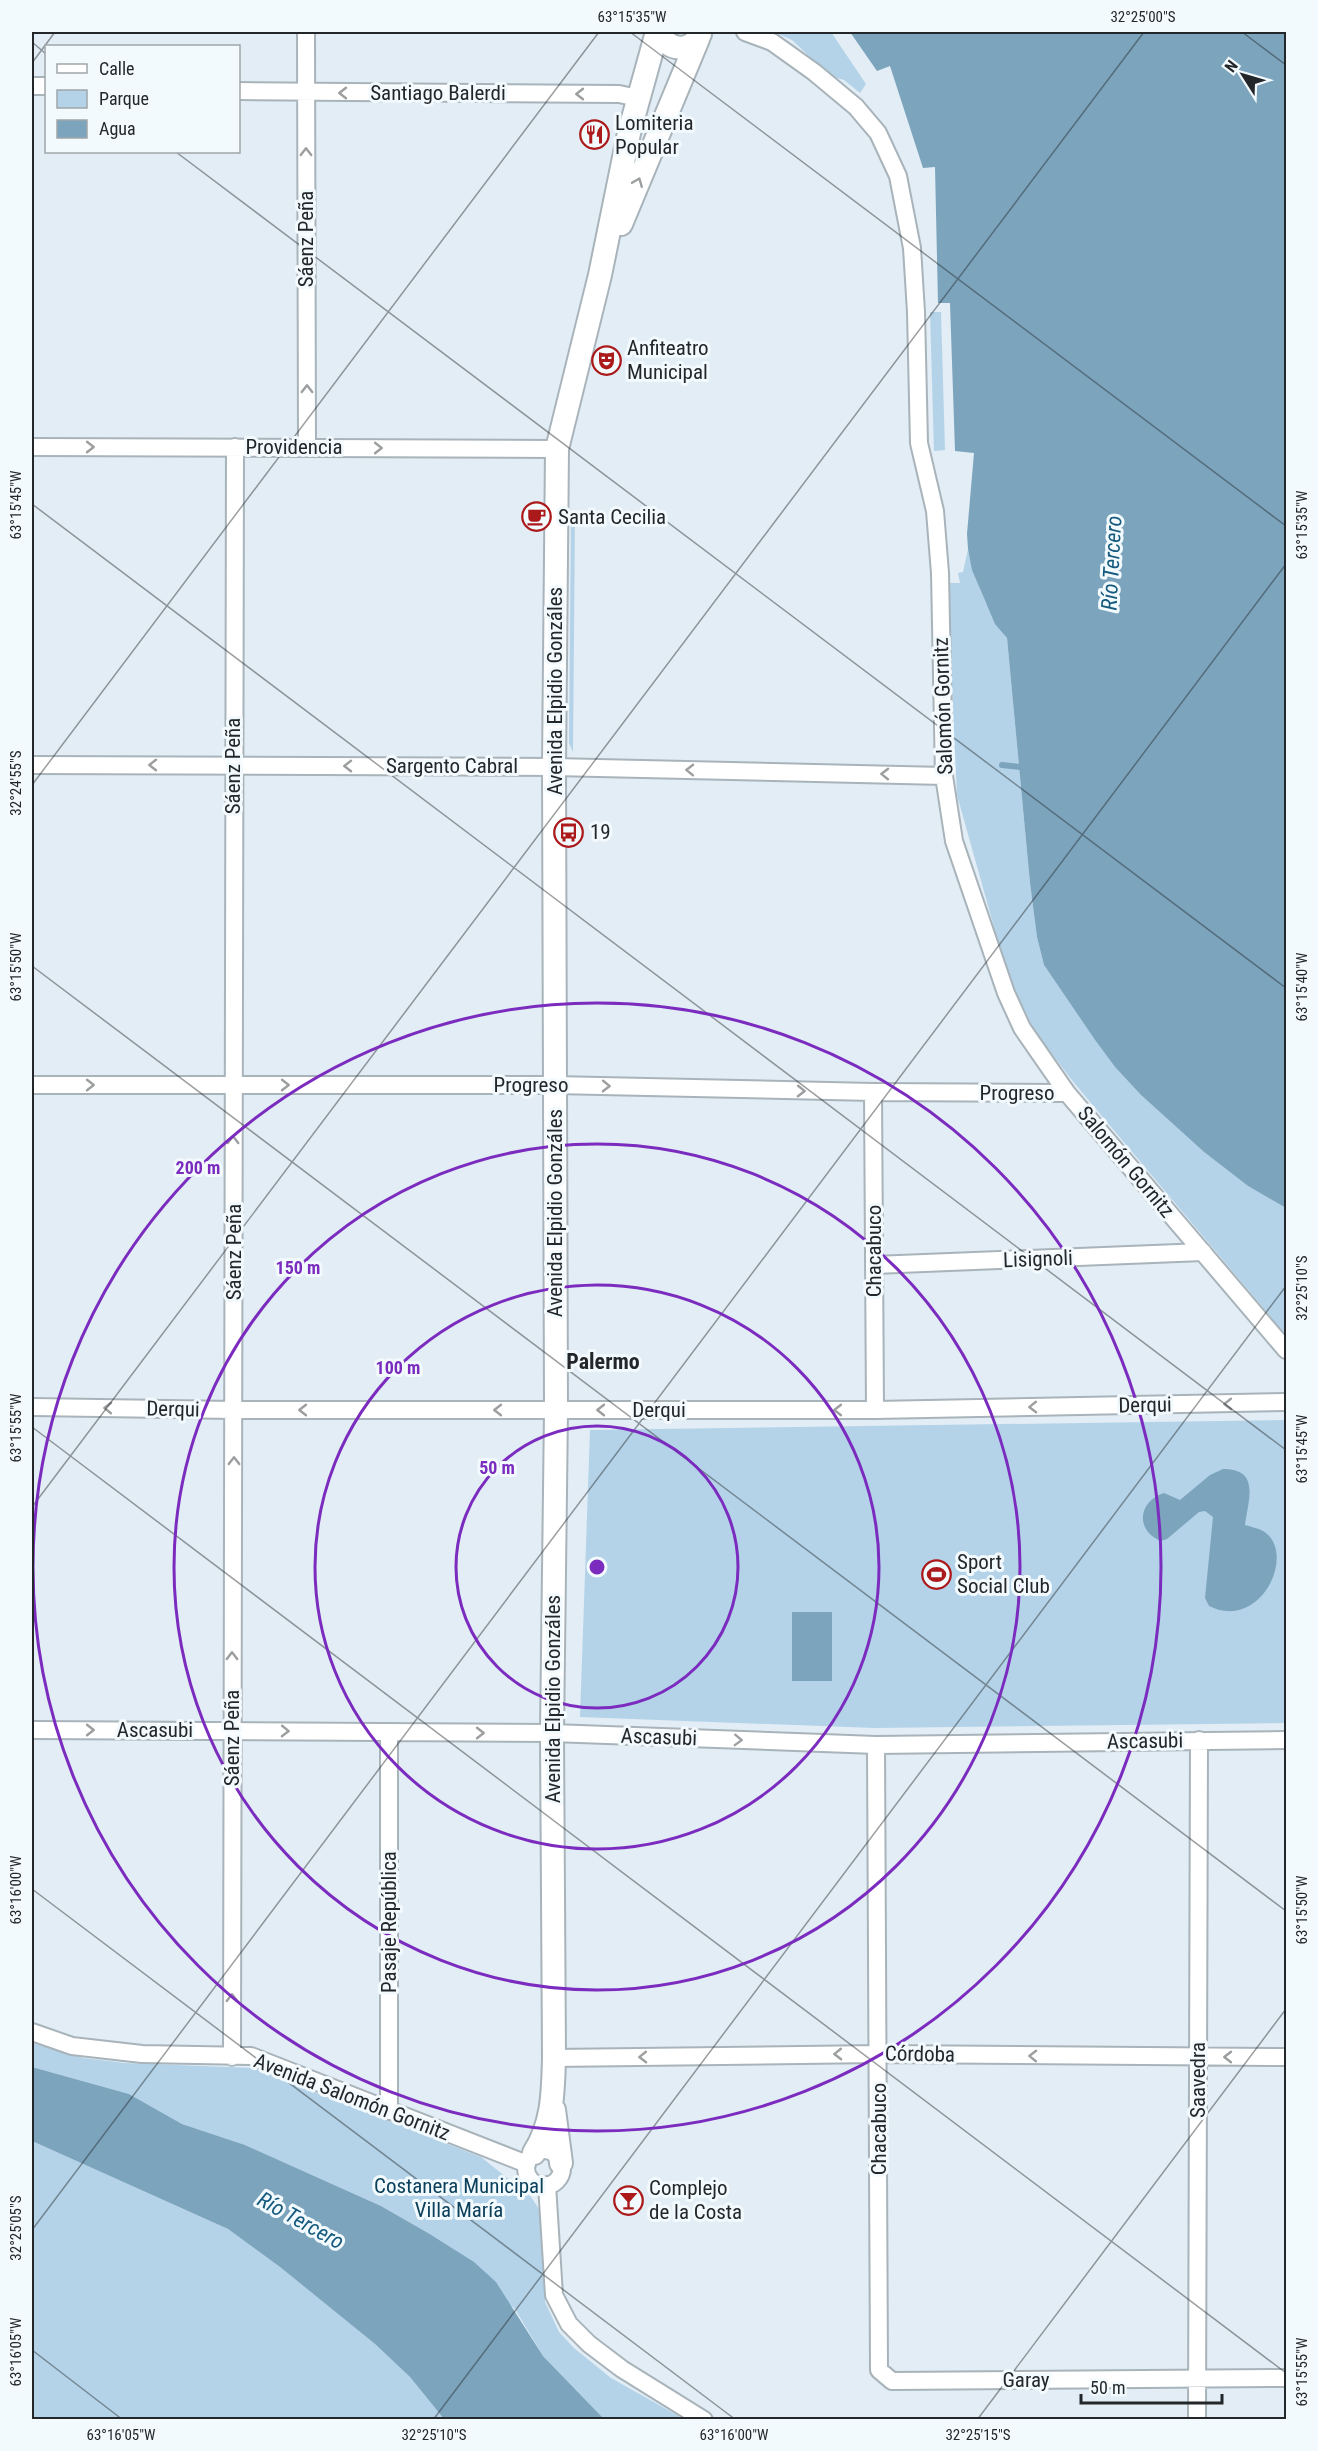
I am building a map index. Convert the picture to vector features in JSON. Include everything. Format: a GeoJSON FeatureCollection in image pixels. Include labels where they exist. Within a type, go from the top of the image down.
{"type":"FeatureCollection","features":[{"type":"Feature","properties":{"kind":"main road"},"geometry":{"type":"LineString","coordinates":[[658,32],[666,44],[680,48],[687,47],[700,35]]}},
{"type":"Feature","properties":{"kind":"main road","name":"Avenida Elpidio Gonzáles"},"geometry":{"type":"LineString","coordinates":[[530,2158],[546,2129],[553,2103],[554,2058],[552,1733],[556,1410],[554,1085],[557,449],[600,275],[638,98],[658,32]]}},
{"type":"Feature","properties":{"kind":"main road","name":"Avenida Elpidio Gonzáles"},"geometry":{"type":"LineString","coordinates":[[600,275],[700,35]]}},
{"type":"Feature","properties":{"kind":"main road"},"geometry":{"type":"LineString","coordinates":[[553,2103],[561,2163]]}},
{"type":"Feature","properties":{"kind":"street","name":"Sáenz Peña"},"geometry":{"type":"LineString","coordinates":[[306,32],[307,447]]}},
{"type":"Feature","properties":{"kind":"street","name":"Salomón Gornitz"},"geometry":{"type":"LineString","coordinates":[[745,32],[772,42],[814,72],[856,107],[878,134],[898,176],[912,248],[919,443],[935,511],[940,573],[944,776],[954,841],[1006,993],[1022,1028],[1067,1093],[1287,1350]]}},
{"type":"Feature","properties":{"kind":"street","name":"Santiago Balerdi"},"geometry":{"type":"LineString","coordinates":[[240,91],[619,94],[638,98]]}},
{"type":"Feature","properties":{"kind":"street","name":"Providencia"},"geometry":{"type":"LineString","coordinates":[[32,447],[557,449]]}},
{"type":"Feature","properties":{"kind":"street","name":"Sáenz Peña"},"geometry":{"type":"LineString","coordinates":[[232,2056],[235,447]]}},
{"type":"Feature","properties":{"kind":"street","name":"Sargento Cabral"},"geometry":{"type":"LineString","coordinates":[[32,765],[555,767],[944,776]]}},
{"type":"Feature","properties":{"kind":"street","name":"Progreso"},"geometry":{"type":"LineString","coordinates":[[32,1085],[554,1085],[873,1092],[1067,1093]]}},
{"type":"Feature","properties":{"kind":"street","name":"Chacabuco"},"geometry":{"type":"LineString","coordinates":[[873,1092],[875,1410]]}},
{"type":"Feature","properties":{"kind":"street","name":"Lisignoli"},"geometry":{"type":"LineString","coordinates":[[874,1265],[1203,1252]]}},
{"type":"Feature","properties":{"kind":"street","name":"Derqui"},"geometry":{"type":"LineString","coordinates":[[32,1407],[234,1410],[875,1410],[1287,1402]]}},
{"type":"Feature","properties":{"kind":"street","name":"Ascasubi"},"geometry":{"type":"LineString","coordinates":[[32,1730],[552,1733],[876,1745],[1287,1740]]}},
{"type":"Feature","properties":{"kind":"street","name":"Pasaje República"},"geometry":{"type":"LineString","coordinates":[[388,2111],[389,1733]]}},
{"type":"Feature","properties":{"kind":"street","name":"Saavedra"},"geometry":{"type":"LineString","coordinates":[[1197,2420],[1199,1740]]}},
{"type":"Feature","properties":{"kind":"street","name":"Chacabuco"},"geometry":{"type":"LineString","coordinates":[[876,1745],[879,2370]]}},
{"type":"Feature","properties":{"kind":"street","name":"Avenida Salomón Gornitz"},"geometry":{"type":"LineString","coordinates":[[32,2032],[72,2046],[142,2054],[251,2056],[388,2111],[530,2158]]}},
{"type":"Feature","properties":{"kind":"street","name":"Córdoba"},"geometry":{"type":"LineString","coordinates":[[554,2058],[879,2054],[1287,2057]]}},
{"type":"Feature","properties":{"kind":"street"},"geometry":{"type":"LineString","coordinates":[[544,2150],[555,2154],[561,2163],[562,2169],[557,2180],[547,2185],[540,2185],[528,2175],[530,2158],[544,2150]]}},
{"type":"Feature","properties":{"kind":"street"},"geometry":{"type":"LineString","coordinates":[[547,2185],[554,2295],[569,2324],[589,2344],[622,2369],[704,2420]]}},
{"type":"Feature","properties":{"kind":"street","name":"Garay"},"geometry":{"type":"LineString","coordinates":[[879,2370],[892,2381],[1287,2378]]}},
{"type":"Feature","properties":{"kind":"green space"},"geometry":{"type":"Polygon","coordinates":[[[774,32],[831,32],[866,84],[860,93],[844,80],[830,76],[792,40],[774,32]]]}},
{"type":"Feature","properties":{"kind":"green space"},"geometry":{"type":"Polygon","coordinates":[[[930,312],[941,312],[945,450],[934,451],[930,312]]]}},
{"type":"Feature","properties":{"kind":"green space"},"geometry":{"type":"Polygon","coordinates":[[[571,515],[575,515],[573,752],[569,743],[571,515]]]}},
{"type":"Feature","properties":{"kind":"green space"},"geometry":{"type":"Polygon","coordinates":[[[968,549],[983,596],[994,619],[1007,638],[1030,883],[1037,937],[1044,965],[1115,1067],[1141,1095],[1204,1152],[1248,1186],[1286,1208],[1286,1335],[1075,1084],[1035,1032],[1008,977],[957,795],[947,583],[960,583],[958,573],[963,572],[968,549]]]}},
{"type":"Feature","properties":{"kind":"green space","name":"Sport Social Club"},"geometry":{"type":"Polygon","coordinates":[[[1286,1420],[1286,1723],[874,1728],[580,1717],[590,1430],[1286,1420]]]}},
{"type":"Feature","properties":{"kind":"green space","name":"Costanera Municipal Villa María"},"geometry":{"type":"Polygon","coordinates":[[[32,2043],[83,2058],[125,2063],[253,2068],[481,2157],[531,2197],[541,2212],[546,2251],[545,2302],[559,2332],[574,2348],[611,2378],[684,2419],[604,2419],[543,2356],[515,2309],[428,2233],[381,2206],[245,2145],[182,2124],[129,2094],[32,2067],[32,2043]]]}},
{"type":"Feature","properties":{"kind":"green space"},"geometry":{"type":"Polygon","coordinates":[[[32,2141],[228,2229],[280,2267],[375,2344],[410,2377],[444,2419],[32,2420],[32,2141]]]}},
{"type":"Feature","properties":{"kind":"water","name":"Río Tercero"},"geometry":{"type":"Polygon","coordinates":[[[850,32],[1286,32],[1286,1208],[1248,1186],[1204,1152],[1141,1095],[1115,1067],[1044,965],[1037,937],[1030,883],[1007,638],[995,624],[972,570],[968,549],[967,534],[974,453],[955,451],[950,303],[938,303],[935,167],[923,168],[890,66],[877,71],[850,32]]]}},
{"type":"Feature","properties":{"kind":"water"},"geometry":{"type":"Polygon","coordinates":[[[1223,1469],[1235,1470],[1243,1474],[1247,1480],[1249,1496],[1245,1525],[1263,1531],[1273,1541],[1277,1555],[1275,1571],[1269,1586],[1258,1599],[1244,1608],[1228,1611],[1209,1606],[1205,1598],[1213,1517],[1205,1511],[1199,1512],[1167,1539],[1161,1541],[1147,1530],[1143,1516],[1149,1502],[1155,1497],[1164,1493],[1180,1500],[1210,1475],[1223,1469]]]}},
{"type":"Feature","properties":{"kind":"water"},"geometry":{"type":"Polygon","coordinates":[[[792,1612],[832,1612],[832,1681],[792,1681],[792,1612]]]}},
{"type":"Feature","properties":{"kind":"water","name":"Río Tercero"},"geometry":{"type":"Polygon","coordinates":[[[32,2067],[129,2094],[182,2124],[245,2145],[381,2206],[428,2233],[474,2262],[496,2282],[543,2356],[604,2419],[444,2419],[410,2377],[375,2344],[280,2267],[228,2229],[32,2141],[32,2067]]]}},
{"type":"Feature","properties":{"kind":"waterway"},"geometry":{"type":"LineString","coordinates":[[1002,765],[1020,767]]}},
{"type":"Feature","properties":{"kind":"place","name":"Lomiteria Popular"},"geometry":{"type":"Point","coordinates":[594,135]}},
{"type":"Feature","properties":{"kind":"place","name":"Anfiteatro Municipal"},"geometry":{"type":"Point","coordinates":[606,360]}},
{"type":"Feature","properties":{"kind":"place","name":"Santa Cecilia"},"geometry":{"type":"Point","coordinates":[537,517]}},
{"type":"Feature","properties":{"kind":"place","name":"19"},"geometry":{"type":"Point","coordinates":[569,832]}},
{"type":"Feature","properties":{"kind":"place","name":"Sport Social Club"},"geometry":{"type":"Point","coordinates":[936,1574]}},
{"type":"Feature","properties":{"kind":"place","name":"Complejo de la Costa"},"geometry":{"type":"Point","coordinates":[628,2200]}},
{"type":"Feature","properties":{"kind":"district","name":"Palermo"},"geometry":{"type":"Point","coordinates":[603,1361]}}]}
